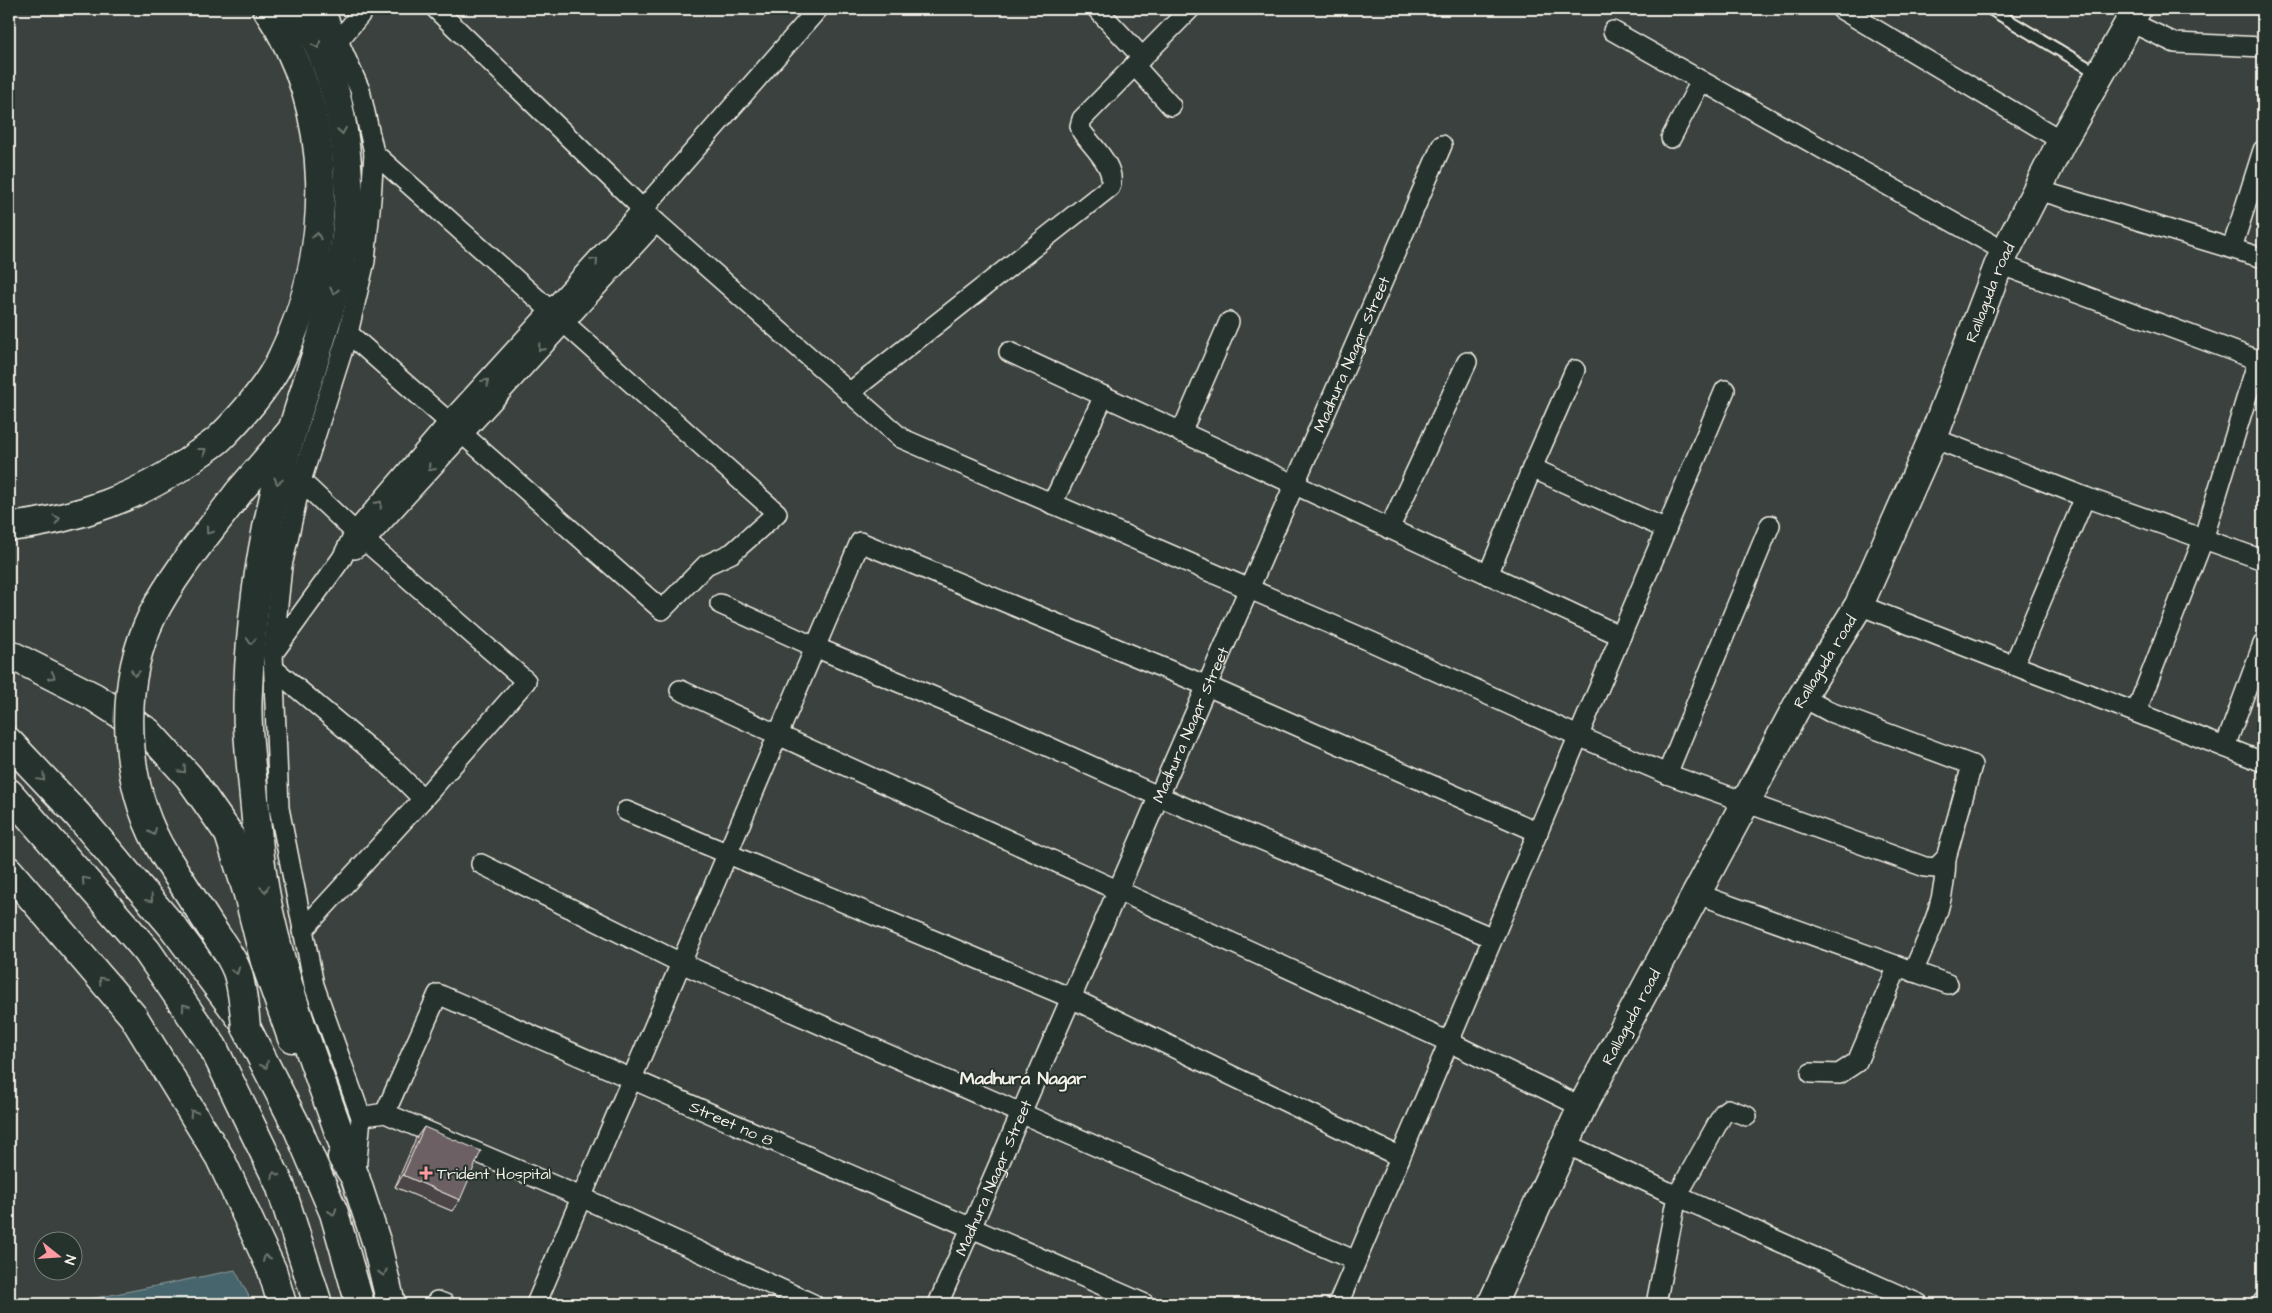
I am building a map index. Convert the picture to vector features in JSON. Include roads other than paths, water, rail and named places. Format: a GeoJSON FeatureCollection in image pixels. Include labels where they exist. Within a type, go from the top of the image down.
{"type":"FeatureCollection","features":[{"type":"Feature","properties":{"kind":"main road"},"geometry":{"type":"LineString","coordinates":[[9,527],[36,524],[82,513],[129,495],[182,467],[220,438],[256,398],[280,361],[297,323],[309,276],[319,225],[321,182],[317,139],[306,91],[277,24],[267,9]]}},
{"type":"Feature","properties":{"kind":"main road"},"geometry":{"type":"LineString","coordinates":[[298,9],[317,42],[331,83],[347,159],[348,200],[344,246],[332,300],[269,512],[258,568],[248,694],[251,768],[258,840],[269,912],[288,983],[376,1241],[391,1304]]}},
{"type":"Feature","properties":{"kind":"main road","name":"Rallaguda road"},"geometry":{"type":"LineString","coordinates":[[1492,1304],[1582,1107],[1695,893],[1802,697],[1859,605],[1932,438],[2002,258],[2062,141],[2132,15]]}},
{"type":"Feature","properties":{"kind":"main road"},"geometry":{"type":"LineString","coordinates":[[246,1027],[237,971],[161,849],[143,808],[135,778],[131,738],[130,695],[138,655],[152,617],[174,579],[239,492],[292,430]]}},
{"type":"Feature","properties":{"kind":"main road"},"geometry":{"type":"LineString","coordinates":[[9,654],[94,697],[148,732],[189,777],[228,834],[248,894],[265,962],[325,1133],[355,1177]]}},
{"type":"Feature","properties":{"kind":"main road"},"geometry":{"type":"LineString","coordinates":[[9,742],[77,814],[172,926],[246,1027],[298,1129],[334,1213],[360,1304]]}},
{"type":"Feature","properties":{"kind":"main road"},"geometry":{"type":"LineString","coordinates":[[10,796],[147,951],[213,1047],[280,1185],[318,1304]]}},
{"type":"Feature","properties":{"kind":"main road"},"geometry":{"type":"LineString","coordinates":[[9,871],[133,1016],[220,1158],[272,1270],[282,1304]]}},
{"type":"Feature","properties":{"kind":"street"},"geometry":{"type":"LineString","coordinates":[[324,9],[360,90],[374,153],[365,261],[348,333],[301,481],[282,566],[274,661],[279,808],[314,985],[362,1117],[355,1177]]}},
{"type":"Feature","properties":{"kind":"street"},"geometry":{"type":"LineString","coordinates":[[338,41],[365,9]]}},
{"type":"Feature","properties":{"kind":"street"},"geometry":{"type":"LineString","coordinates":[[436,9],[650,215],[901,438],[1249,588],[1667,774],[1925,867],[1936,868],[1946,858]]}},
{"type":"Feature","properties":{"kind":"street"},"geometry":{"type":"LineString","coordinates":[[274,661],[342,558],[456,428],[650,215],[818,9]]}},
{"type":"Feature","properties":{"kind":"street"},"geometry":{"type":"LineString","coordinates":[[1097,9],[1171,106]]}},
{"type":"Feature","properties":{"kind":"street"},"geometry":{"type":"LineString","coordinates":[[849,392],[1110,187],[1113,180],[1112,172],[1082,132],[1080,126],[1082,119],[1190,9]]}},
{"type":"Feature","properties":{"kind":"street"},"geometry":{"type":"LineString","coordinates":[[1841,9],[2062,141]]}},
{"type":"Feature","properties":{"kind":"street"},"geometry":{"type":"LineString","coordinates":[[2132,15],[2175,44],[2263,47]]}},
{"type":"Feature","properties":{"kind":"street"},"geometry":{"type":"LineString","coordinates":[[1613,31],[2002,258],[2260,361],[2203,540],[2136,712]]}},
{"type":"Feature","properties":{"kind":"street"},"geometry":{"type":"LineString","coordinates":[[1671,138],[1701,81]]}},
{"type":"Feature","properties":{"kind":"street","name":"Madhura Nagar Street"},"geometry":{"type":"LineString","coordinates":[[938,1304],[1442,145]]}},
{"type":"Feature","properties":{"kind":"street"},"geometry":{"type":"LineString","coordinates":[[2232,248],[2263,150]]}},
{"type":"Feature","properties":{"kind":"street"},"geometry":{"type":"LineString","coordinates":[[348,333],[662,610],[706,565],[732,553],[777,513],[374,153]]}},
{"type":"Feature","properties":{"kind":"street"},"geometry":{"type":"LineString","coordinates":[[2038,190],[2263,258]]}},
{"type":"Feature","properties":{"kind":"street"},"geometry":{"type":"LineString","coordinates":[[1181,433],[1229,322]]}},
{"type":"Feature","properties":{"kind":"street"},"geometry":{"type":"LineString","coordinates":[[1009,352],[1621,636]]}},
{"type":"Feature","properties":{"kind":"street"},"geometry":{"type":"LineString","coordinates":[[1389,529],[1467,362]]}},
{"type":"Feature","properties":{"kind":"street"},"geometry":{"type":"LineString","coordinates":[[1488,575],[1575,370]]}},
{"type":"Feature","properties":{"kind":"street"},"geometry":{"type":"LineString","coordinates":[[1338,1304],[1725,390]]}},
{"type":"Feature","properties":{"kind":"street"},"geometry":{"type":"LineString","coordinates":[[1052,504],[1104,396]]}},
{"type":"Feature","properties":{"kind":"street"},"geometry":{"type":"LineString","coordinates":[[1932,438],[2085,497],[2263,560]]}},
{"type":"Feature","properties":{"kind":"street"},"geometry":{"type":"LineString","coordinates":[[1532,468],[1666,529]]}},
{"type":"Feature","properties":{"kind":"street"},"geometry":{"type":"LineString","coordinates":[[301,481],[360,537],[526,681],[423,799],[302,930]]}},
{"type":"Feature","properties":{"kind":"street"},"geometry":{"type":"LineString","coordinates":[[2014,665],[2085,497]]}},
{"type":"Feature","properties":{"kind":"street"},"geometry":{"type":"LineString","coordinates":[[1667,774],[1770,526]]}},
{"type":"Feature","properties":{"kind":"street"},"geometry":{"type":"LineString","coordinates":[[536,1304],[860,542],[1207,686],[1538,832]]}},
{"type":"Feature","properties":{"kind":"street"},"geometry":{"type":"LineString","coordinates":[[720,604],[815,647],[996,723],[1158,796],[1493,938]]}},
{"type":"Feature","properties":{"kind":"street"},"geometry":{"type":"LineString","coordinates":[[1859,605],[2263,762]]}},
{"type":"Feature","properties":{"kind":"street"},"geometry":{"type":"LineString","coordinates":[[2225,747],[2263,644]]}},
{"type":"Feature","properties":{"kind":"street"},"geometry":{"type":"LineString","coordinates":[[274,661],[392,768],[423,799]]}},
{"type":"Feature","properties":{"kind":"street"},"geometry":{"type":"LineString","coordinates":[[680,690],[1449,1042],[1582,1107]]}},
{"type":"Feature","properties":{"kind":"street"},"geometry":{"type":"LineString","coordinates":[[1802,697],[1830,712],[1972,765],[1946,858],[1941,902],[1936,920],[1905,969],[1856,1062],[1839,1074],[1811,1073]]}},
{"type":"Feature","properties":{"kind":"street"},"geometry":{"type":"LineString","coordinates":[[626,811],[1071,998],[1400,1157]]}},
{"type":"Feature","properties":{"kind":"street"},"geometry":{"type":"LineString","coordinates":[[481,864],[681,963],[1356,1261]]}},
{"type":"Feature","properties":{"kind":"street"},"geometry":{"type":"LineString","coordinates":[[1695,893],[1948,984]]}},
{"type":"Feature","properties":{"kind":"street","name":"Street no 8"},"geometry":{"type":"LineString","coordinates":[[384,1113],[438,994],[1145,1304]]}},
{"type":"Feature","properties":{"kind":"street"},"geometry":{"type":"LineString","coordinates":[[1656,1304],[1677,1196],[1724,1112],[1728,1109],[1747,1116]]}},
{"type":"Feature","properties":{"kind":"street"},"geometry":{"type":"LineString","coordinates":[[362,1117],[384,1113],[581,1197],[805,1303]]}},
{"type":"Feature","properties":{"kind":"street"},"geometry":{"type":"LineString","coordinates":[[1564,1143],[1677,1196],[1919,1304]]}},
{"type":"Feature","properties":{"kind":"lane"},"geometry":{"type":"LineString","coordinates":[[1990,9],[2099,74]]}},
{"type":"Feature","properties":{"kind":"water"},"geometry":{"type":"Polygon","coordinates":[[[235,1270],[253,1304],[53,1304],[86,1300],[235,1270]]]}},
{"type":"Feature","properties":{"kind":"place","name":"Trident Hospital"},"geometry":{"type":"Point","coordinates":[426,1173]}},
{"type":"Feature","properties":{"kind":"district","name":"Madhura Nagar"},"geometry":{"type":"Point","coordinates":[1023,1078]}}]}
